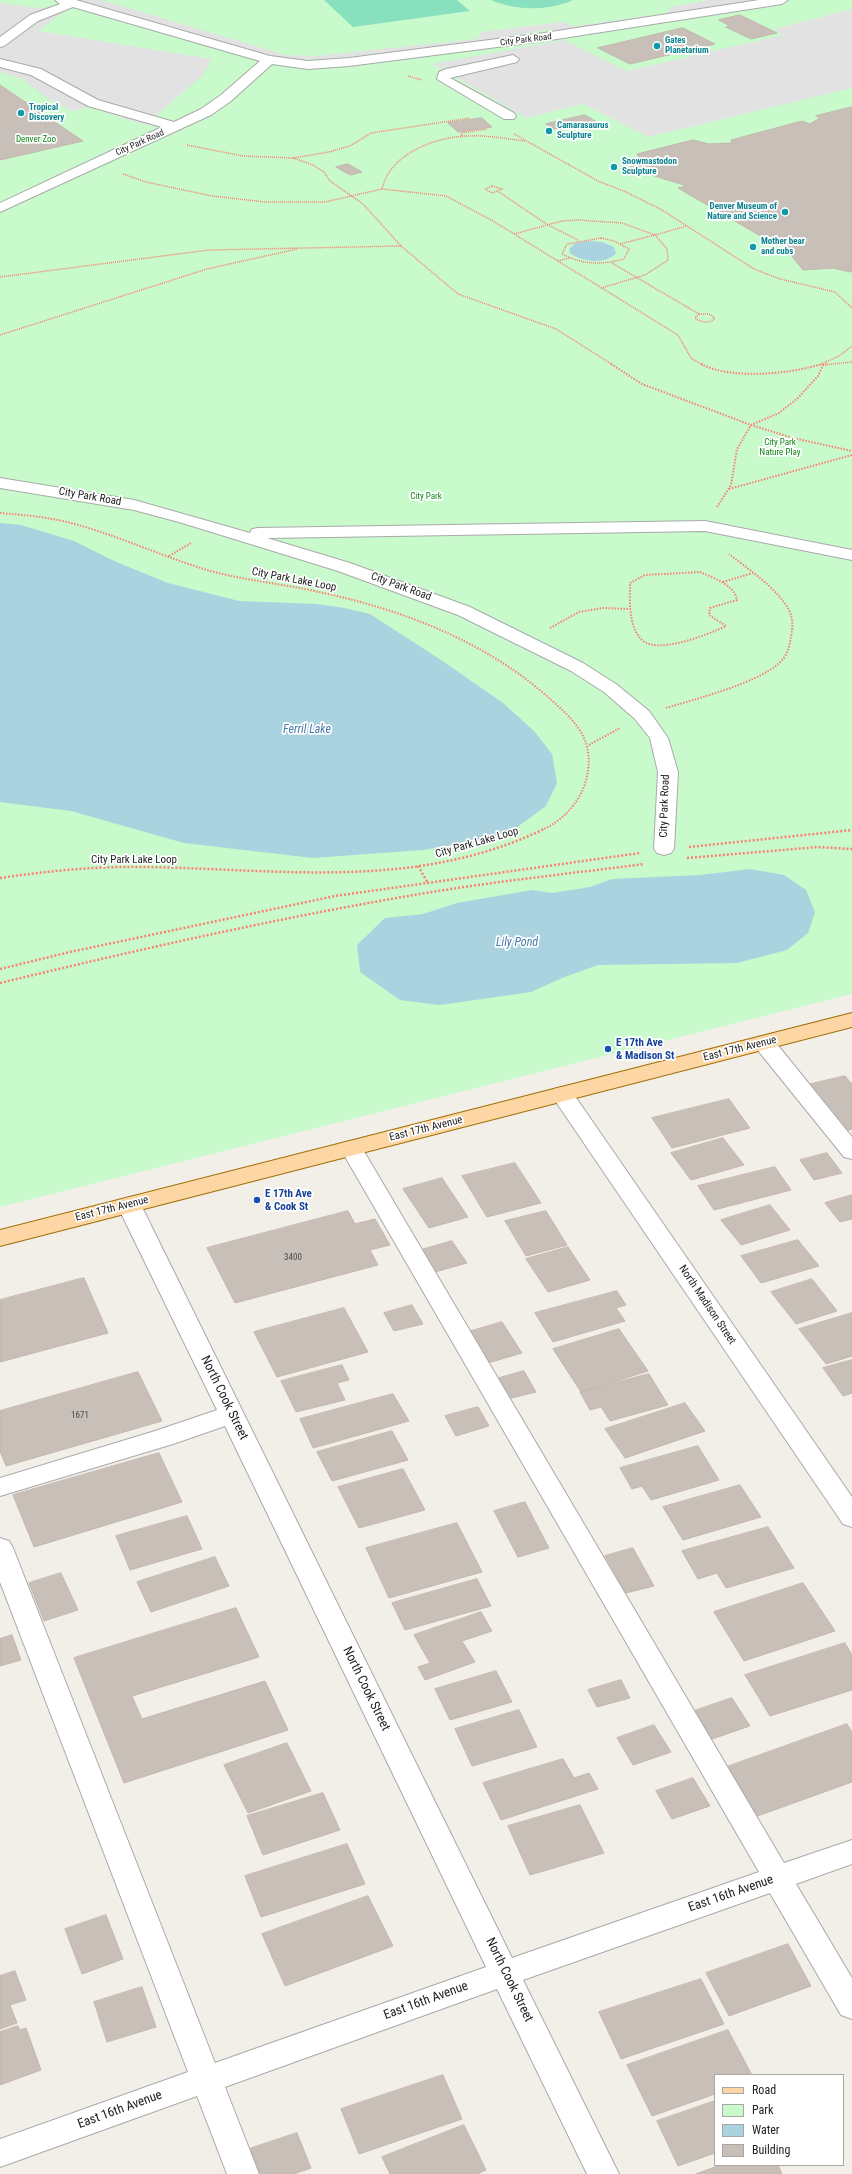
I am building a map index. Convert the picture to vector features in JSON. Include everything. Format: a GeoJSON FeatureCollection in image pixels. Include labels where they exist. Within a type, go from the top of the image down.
{"type":"FeatureCollection","features":[{"type":"Feature","properties":{"kind":"main road","name":"East 17th Avenue"},"geometry":{"type":"LineString","coordinates":[[0,1238],[852,1020]]}},
{"type":"Feature","properties":{"kind":"street","name":"City Park Road"},"geometry":{"type":"LineString","coordinates":[[67,2],[269,60],[308,65],[349,62],[544,37],[782,0]]}},
{"type":"Feature","properties":{"kind":"street"},"geometry":{"type":"LineString","coordinates":[[0,43],[34,18],[67,2]]}},
{"type":"Feature","properties":{"kind":"street"},"geometry":{"type":"LineString","coordinates":[[509,116],[443,79],[444,75],[451,72],[513,59]]}},
{"type":"Feature","properties":{"kind":"street","name":"City Park Road"},"geometry":{"type":"LineString","coordinates":[[0,208],[206,112],[226,98],[269,60]]}},
{"type":"Feature","properties":{"kind":"street"},"geometry":{"type":"LineString","coordinates":[[0,63],[18,66],[36,72],[92,103],[176,127]]}},
{"type":"Feature","properties":{"kind":"street","name":"City Park Road"},"geometry":{"type":"LineString","coordinates":[[0,483],[134,505],[240,534],[344,567],[464,611],[577,667],[610,688],[642,715],[659,738],[668,772],[664,849]]}},
{"type":"Feature","properties":{"kind":"street"},"geometry":{"type":"LineString","coordinates":[[240,534],[705,526],[852,555]]}},
{"type":"Feature","properties":{"kind":"street"},"geometry":{"type":"LineString","coordinates":[[764,1042],[852,1152]]}},
{"type":"Feature","properties":{"kind":"street","name":"North Madison Street"},"geometry":{"type":"LineString","coordinates":[[562,1094],[852,1516]]}},
{"type":"Feature","properties":{"kind":"street"},"geometry":{"type":"LineString","coordinates":[[351,1148],[852,2006]]}},
{"type":"Feature","properties":{"kind":"street","name":"North Cook Street"},"geometry":{"type":"LineString","coordinates":[[129,1204],[603,2174]]}},
{"type":"Feature","properties":{"kind":"street"},"geometry":{"type":"LineString","coordinates":[[0,1487],[164,1438],[232,1414]]}},
{"type":"Feature","properties":{"kind":"street"},"geometry":{"type":"LineString","coordinates":[[0,1548],[243,2174]]}},
{"type":"Feature","properties":{"kind":"street","name":"East 16th Avenue"},"geometry":{"type":"LineString","coordinates":[[0,2153],[505,1973],[852,1852]]}},
{"type":"Feature","properties":{"kind":"path"},"geometry":{"type":"LineString","coordinates":[[404,76],[416,77],[428,84]]}},
{"type":"Feature","properties":{"kind":"path"},"geometry":{"type":"LineString","coordinates":[[160,133],[187,145],[226,154],[265,158],[294,158],[329,152],[350,146],[371,133],[477,117]]}},
{"type":"Feature","properties":{"kind":"path"},"geometry":{"type":"LineString","coordinates":[[462,136],[461,132],[489,129]]}},
{"type":"Feature","properties":{"kind":"path"},"geometry":{"type":"LineString","coordinates":[[509,130],[598,181],[626,192],[688,226],[754,269],[780,279],[835,292],[852,308]]}},
{"type":"Feature","properties":{"kind":"path"},"geometry":{"type":"LineString","coordinates":[[382,189],[382,181],[393,165],[427,146],[446,138],[462,136],[526,141]]}},
{"type":"Feature","properties":{"kind":"path"},"geometry":{"type":"LineString","coordinates":[[294,158],[313,165],[324,172],[330,180],[363,204],[401,246],[458,294],[556,329],[642,384],[751,425],[793,438],[852,451]]}},
{"type":"Feature","properties":{"kind":"path"},"geometry":{"type":"LineString","coordinates":[[90,165],[146,182],[239,200],[307,204],[325,202],[382,189],[413,191],[446,196],[473,209],[678,335],[688,354],[694,361],[706,367],[741,374],[852,362]]}},
{"type":"Feature","properties":{"kind":"path"},"geometry":{"type":"LineString","coordinates":[[499,192],[501,188],[495,186],[487,187],[485,190],[489,192],[499,192],[548,225],[578,241]]}},
{"type":"Feature","properties":{"kind":"path"},"geometry":{"type":"LineString","coordinates":[[513,234],[548,225],[578,220],[609,221],[633,225],[655,234],[666,245],[669,251],[668,260],[652,272],[601,288]]}},
{"type":"Feature","properties":{"kind":"path"},"geometry":{"type":"LineString","coordinates":[[620,244],[688,226]]}},
{"type":"Feature","properties":{"kind":"path"},"geometry":{"type":"LineString","coordinates":[[590,237],[612,240],[629,249],[624,259],[601,265],[577,262],[562,254],[566,244],[578,241],[590,237]]}},
{"type":"Feature","properties":{"kind":"path"},"geometry":{"type":"LineString","coordinates":[[0,277],[209,250],[401,246]]}},
{"type":"Feature","properties":{"kind":"path"},"geometry":{"type":"LineString","coordinates":[[0,335],[207,269],[305,248]]}},
{"type":"Feature","properties":{"kind":"path"},"geometry":{"type":"LineString","coordinates":[[557,261],[570,258]]}},
{"type":"Feature","properties":{"kind":"path"},"geometry":{"type":"LineString","coordinates":[[611,262],[699,314],[709,314],[715,318],[709,322],[701,322],[695,318],[699,314]]}},
{"type":"Feature","properties":{"kind":"path"},"geometry":{"type":"LineString","coordinates":[[589,745],[642,715],[720,691],[761,674],[783,660],[791,639],[792,618],[781,599],[754,573],[727,551],[705,526],[731,485],[737,448],[751,425],[779,414],[798,398],[818,376],[823,365],[837,358],[852,346]]}},
{"type":"Feature","properties":{"kind":"path"},"geometry":{"type":"LineString","coordinates":[[728,489],[852,455]]}},
{"type":"Feature","properties":{"kind":"path","name":"City Park Lake Loop"},"geometry":{"type":"LineString","coordinates":[[0,513],[67,522],[209,570],[328,593],[396,613],[444,632],[488,653],[523,676],[551,699],[569,717],[589,745],[589,771],[582,794],[558,822],[517,842],[452,860],[387,871],[328,872],[105,867],[53,869],[0,878]]}},
{"type":"Feature","properties":{"kind":"path"},"geometry":{"type":"LineString","coordinates":[[700,572],[723,582],[736,595],[737,600],[710,608],[709,615],[726,626],[715,632],[660,648],[648,645],[636,633],[630,609],[630,583],[645,575],[700,572]]}},
{"type":"Feature","properties":{"kind":"path"},"geometry":{"type":"LineString","coordinates":[[723,582],[754,573]]}},
{"type":"Feature","properties":{"kind":"path"},"geometry":{"type":"LineString","coordinates":[[488,653],[524,640],[578,612],[603,608],[630,609]]}},
{"type":"Feature","properties":{"kind":"path"},"geometry":{"type":"LineString","coordinates":[[0,970],[70,952],[335,896],[664,849],[852,830]]}},
{"type":"Feature","properties":{"kind":"path"},"geometry":{"type":"LineString","coordinates":[[682,858],[818,846],[852,849]]}},
{"type":"Feature","properties":{"kind":"path"},"geometry":{"type":"LineString","coordinates":[[0,983],[105,958],[280,921],[432,892],[651,863]]}},
{"type":"Feature","properties":{"kind":"path"},"geometry":{"type":"LineString","coordinates":[[418,866],[428,882]]}},
{"type":"Feature","properties":{"kind":"green space","name":"City Park"},"geometry":{"type":"Polygon","coordinates":[[[0,0],[852,0],[852,994],[0,1207],[0,0]]]}},
{"type":"Feature","properties":{"kind":"green space"},"geometry":{"type":"Polygon","coordinates":[[[324,0],[457,0],[470,11],[353,27],[324,0]]]}},
{"type":"Feature","properties":{"kind":"green space"},"geometry":{"type":"Polygon","coordinates":[[[491,0],[573,0],[564,4],[543,8],[522,8],[501,4],[491,0]]]}},
{"type":"Feature","properties":{"kind":"shaded area"},"geometry":{"type":"Polygon","coordinates":[[[79,0],[101,0],[286,55],[315,56],[477,39],[482,32],[562,22],[575,26],[666,14],[671,7],[711,0],[759,0],[588,28],[558,31],[552,29],[469,43],[327,59],[300,59],[276,57],[79,0]]]}},
{"type":"Feature","properties":{"kind":"shaded area"},"geometry":{"type":"Polygon","coordinates":[[[0,3],[64,11],[38,31],[212,59],[203,75],[145,125],[88,107],[73,111],[51,101],[22,79],[0,72],[0,3]]]}},
{"type":"Feature","properties":{"kind":"shaded area"},"geometry":{"type":"Polygon","coordinates":[[[852,9],[852,88],[648,137],[583,104],[527,118],[432,64],[564,40],[627,71],[783,35],[774,29],[852,9]]]}},
{"type":"Feature","properties":{"kind":"water"},"geometry":{"type":"Polygon","coordinates":[[[588,241],[602,242],[614,247],[616,253],[612,257],[600,261],[593,261],[580,258],[570,253],[569,249],[576,243],[588,241]]]}},
{"type":"Feature","properties":{"kind":"water","name":"Ferril Lake"},"geometry":{"type":"Polygon","coordinates":[[[0,523],[21,525],[74,541],[114,561],[168,583],[239,601],[316,604],[345,608],[370,614],[441,660],[503,703],[534,731],[552,754],[557,783],[546,806],[516,828],[489,839],[423,850],[313,858],[184,843],[71,811],[0,802],[0,523]]]}},
{"type":"Feature","properties":{"kind":"water","name":"Lily Pond"},"geometry":{"type":"Polygon","coordinates":[[[750,869],[784,875],[806,890],[815,912],[808,933],[787,950],[737,963],[598,965],[562,978],[531,992],[440,1005],[400,1000],[360,972],[357,945],[385,918],[423,914],[457,903],[532,890],[552,893],[590,887],[612,879],[700,875],[750,869]]]}},
{"type":"Feature","properties":{"kind":"building"},"geometry":{"type":"Polygon","coordinates":[[[740,15],[777,33],[751,39],[726,27],[730,26],[719,20],[740,15]]]}},
{"type":"Feature","properties":{"kind":"building","name":"Gates Planetarium"},"geometry":{"type":"Polygon","coordinates":[[[683,28],[715,44],[630,64],[598,48],[683,28]]]}},
{"type":"Feature","properties":{"kind":"building","name":"Tropical Discovery"},"geometry":{"type":"Polygon","coordinates":[[[0,85],[83,141],[0,160],[0,85]]]}},
{"type":"Feature","properties":{"kind":"building","name":"Denver Museum of Nature and Science"},"geometry":{"type":"Polygon","coordinates":[[[852,107],[852,271],[850,272],[833,268],[803,270],[775,235],[764,238],[678,188],[687,186],[629,168],[641,161],[637,154],[693,140],[709,144],[732,143],[731,140],[802,121],[810,124],[820,118],[816,116],[852,107]]]}},
{"type":"Feature","properties":{"kind":"building"},"geometry":{"type":"Polygon","coordinates":[[[585,115],[597,122],[572,128],[568,125],[554,129],[546,124],[585,115]]]}},
{"type":"Feature","properties":{"kind":"building"},"geometry":{"type":"Polygon","coordinates":[[[482,118],[492,127],[458,132],[448,123],[482,118]]]}},
{"type":"Feature","properties":{"kind":"building"},"geometry":{"type":"Polygon","coordinates":[[[348,164],[362,172],[350,175],[336,167],[348,164]]]}},
{"type":"Feature","properties":{"kind":"building"},"geometry":{"type":"Polygon","coordinates":[[[845,1076],[852,1084],[852,1129],[840,1133],[803,1086],[845,1076]]]}},
{"type":"Feature","properties":{"kind":"building"},"geometry":{"type":"Polygon","coordinates":[[[729,1099],[750,1128],[672,1148],[652,1118],[729,1099]]]}},
{"type":"Feature","properties":{"kind":"building"},"geometry":{"type":"Polygon","coordinates":[[[723,1138],[744,1165],[691,1180],[671,1153],[723,1138]]]}},
{"type":"Feature","properties":{"kind":"building"},"geometry":{"type":"Polygon","coordinates":[[[827,1153],[842,1173],[814,1180],[800,1160],[827,1153]]]}},
{"type":"Feature","properties":{"kind":"building"},"geometry":{"type":"Polygon","coordinates":[[[515,1163],[541,1203],[487,1217],[462,1176],[515,1163]]]}},
{"type":"Feature","properties":{"kind":"building"},"geometry":{"type":"Polygon","coordinates":[[[775,1167],[791,1190],[714,1210],[698,1186],[775,1167]]]}},
{"type":"Feature","properties":{"kind":"building"},"geometry":{"type":"Polygon","coordinates":[[[442,1178],[468,1217],[429,1228],[403,1189],[442,1178]]]}},
{"type":"Feature","properties":{"kind":"building"},"geometry":{"type":"Polygon","coordinates":[[[852,1195],[852,1219],[840,1222],[825,1203],[852,1195]]]}},
{"type":"Feature","properties":{"kind":"building"},"geometry":{"type":"Polygon","coordinates":[[[770,1205],[790,1230],[741,1245],[721,1220],[770,1205]]]}},
{"type":"Feature","properties":{"kind":"building"},"geometry":{"type":"Polygon","coordinates":[[[348,1211],[355,1224],[375,1219],[390,1245],[370,1250],[378,1265],[235,1303],[207,1248],[348,1211]]]}},
{"type":"Feature","properties":{"kind":"building"},"geometry":{"type":"Polygon","coordinates":[[[546,1211],[567,1245],[526,1256],[505,1221],[546,1211]]]}},
{"type":"Feature","properties":{"kind":"building"},"geometry":{"type":"Polygon","coordinates":[[[798,1240],[819,1266],[761,1283],[741,1256],[798,1240]]]}},
{"type":"Feature","properties":{"kind":"building"},"geometry":{"type":"Polygon","coordinates":[[[452,1241],[467,1263],[435,1272],[421,1250],[452,1241]]]}},
{"type":"Feature","properties":{"kind":"building"},"geometry":{"type":"Polygon","coordinates":[[[568,1247],[590,1280],[548,1292],[526,1259],[568,1247]]]}},
{"type":"Feature","properties":{"kind":"building"},"geometry":{"type":"Polygon","coordinates":[[[84,1278],[108,1333],[0,1362],[0,1300],[84,1278]]]}},
{"type":"Feature","properties":{"kind":"building"},"geometry":{"type":"Polygon","coordinates":[[[812,1279],[837,1311],[796,1324],[771,1292],[812,1279]]]}},
{"type":"Feature","properties":{"kind":"building"},"geometry":{"type":"Polygon","coordinates":[[[617,1291],[626,1305],[616,1308],[625,1321],[553,1342],[535,1313],[617,1291]]]}},
{"type":"Feature","properties":{"kind":"building"},"geometry":{"type":"Polygon","coordinates":[[[412,1305],[423,1324],[394,1331],[384,1313],[412,1305]]]}},
{"type":"Feature","properties":{"kind":"building"},"geometry":{"type":"Polygon","coordinates":[[[344,1308],[368,1352],[277,1377],[254,1332],[344,1308]]]}},
{"type":"Feature","properties":{"kind":"building"},"geometry":{"type":"Polygon","coordinates":[[[852,1313],[852,1356],[826,1364],[799,1329],[852,1313]]]}},
{"type":"Feature","properties":{"kind":"building"},"geometry":{"type":"Polygon","coordinates":[[[502,1322],[522,1353],[488,1363],[468,1332],[502,1322]]]}},
{"type":"Feature","properties":{"kind":"building"},"geometry":{"type":"Polygon","coordinates":[[[619,1329],[648,1371],[581,1392],[553,1349],[619,1329]]]}},
{"type":"Feature","properties":{"kind":"building"},"geometry":{"type":"Polygon","coordinates":[[[852,1360],[852,1393],[843,1396],[823,1368],[852,1360]]]}},
{"type":"Feature","properties":{"kind":"building"},"geometry":{"type":"Polygon","coordinates":[[[342,1365],[349,1380],[337,1383],[345,1400],[296,1412],[281,1381],[342,1365]]]}},
{"type":"Feature","properties":{"kind":"building"},"geometry":{"type":"Polygon","coordinates":[[[524,1371],[536,1392],[507,1399],[496,1379],[524,1371]]]}},
{"type":"Feature","properties":{"kind":"building"},"geometry":{"type":"Polygon","coordinates":[[[138,1372],[162,1421],[6,1466],[0,1451],[0,1411],[138,1372]]]}},
{"type":"Feature","properties":{"kind":"building"},"geometry":{"type":"Polygon","coordinates":[[[649,1374],[668,1405],[610,1421],[601,1407],[590,1410],[580,1392],[649,1374]]]}},
{"type":"Feature","properties":{"kind":"building"},"geometry":{"type":"Polygon","coordinates":[[[393,1394],[409,1421],[313,1448],[300,1419],[393,1394]]]}},
{"type":"Feature","properties":{"kind":"building"},"geometry":{"type":"Polygon","coordinates":[[[685,1403],[705,1431],[625,1458],[605,1429],[685,1403]]]}},
{"type":"Feature","properties":{"kind":"building"},"geometry":{"type":"Polygon","coordinates":[[[478,1407],[489,1426],[456,1436],[445,1416],[478,1407]]]}},
{"type":"Feature","properties":{"kind":"building"},"geometry":{"type":"Polygon","coordinates":[[[392,1431],[408,1460],[332,1481],[317,1452],[392,1431]]]}},
{"type":"Feature","properties":{"kind":"building"},"geometry":{"type":"Polygon","coordinates":[[[698,1446],[719,1480],[651,1500],[642,1486],[632,1489],[620,1468],[698,1446]]]}},
{"type":"Feature","properties":{"kind":"building"},"geometry":{"type":"Polygon","coordinates":[[[159,1453],[182,1502],[34,1547],[13,1495],[159,1453]]]}},
{"type":"Feature","properties":{"kind":"building"},"geometry":{"type":"Polygon","coordinates":[[[403,1469],[425,1510],[359,1528],[338,1487],[403,1469]]]}},
{"type":"Feature","properties":{"kind":"building"},"geometry":{"type":"Polygon","coordinates":[[[740,1485],[761,1517],[683,1540],[663,1507],[740,1485]]]}},
{"type":"Feature","properties":{"kind":"building"},"geometry":{"type":"Polygon","coordinates":[[[525,1502],[549,1548],[518,1557],[494,1511],[525,1502]]]}},
{"type":"Feature","properties":{"kind":"building"},"geometry":{"type":"Polygon","coordinates":[[[187,1516],[202,1549],[130,1570],[116,1536],[187,1516]]]}},
{"type":"Feature","properties":{"kind":"building"},"geometry":{"type":"Polygon","coordinates":[[[457,1523],[482,1572],[389,1598],[366,1548],[457,1523]]]}},
{"type":"Feature","properties":{"kind":"building"},"geometry":{"type":"Polygon","coordinates":[[[768,1527],[794,1568],[726,1588],[717,1573],[698,1579],[682,1551],[768,1527]]]}},
{"type":"Feature","properties":{"kind":"building"},"geometry":{"type":"Polygon","coordinates":[[[633,1548],[654,1586],[626,1593],[605,1556],[633,1548]]]}},
{"type":"Feature","properties":{"kind":"building"},"geometry":{"type":"Polygon","coordinates":[[[215,1557],[229,1586],[151,1612],[137,1582],[215,1557]]]}},
{"type":"Feature","properties":{"kind":"building"},"geometry":{"type":"Polygon","coordinates":[[[61,1573],[78,1610],[44,1621],[29,1583],[61,1573]]]}},
{"type":"Feature","properties":{"kind":"building"},"geometry":{"type":"Polygon","coordinates":[[[477,1579],[491,1606],[405,1630],[392,1603],[477,1579]]]}},
{"type":"Feature","properties":{"kind":"building"},"geometry":{"type":"Polygon","coordinates":[[[803,1583],[835,1631],[744,1661],[714,1612],[803,1583]]]}},
{"type":"Feature","properties":{"kind":"building"},"geometry":{"type":"Polygon","coordinates":[[[236,1608],[259,1657],[132,1696],[142,1719],[265,1681],[288,1730],[124,1783],[74,1658],[236,1608]]]}},
{"type":"Feature","properties":{"kind":"building"},"geometry":{"type":"Polygon","coordinates":[[[481,1612],[492,1631],[462,1641],[475,1662],[425,1680],[418,1667],[430,1663],[414,1635],[481,1612]]]}},
{"type":"Feature","properties":{"kind":"building"},"geometry":{"type":"Polygon","coordinates":[[[12,1635],[21,1660],[0,1666],[0,1639],[12,1635]]]}},
{"type":"Feature","properties":{"kind":"building"},"geometry":{"type":"Polygon","coordinates":[[[845,1643],[852,1655],[852,1690],[770,1716],[745,1675],[845,1643]]]}},
{"type":"Feature","properties":{"kind":"building"},"geometry":{"type":"Polygon","coordinates":[[[496,1671],[512,1702],[450,1720],[435,1689],[496,1671]]]}},
{"type":"Feature","properties":{"kind":"building"},"geometry":{"type":"Polygon","coordinates":[[[621,1680],[630,1698],[597,1707],[588,1690],[621,1680]]]}},
{"type":"Feature","properties":{"kind":"building"},"geometry":{"type":"Polygon","coordinates":[[[732,1698],[750,1726],[712,1739],[694,1711],[732,1698]]]}},
{"type":"Feature","properties":{"kind":"building"},"geometry":{"type":"Polygon","coordinates":[[[519,1710],[537,1747],[472,1766],[455,1729],[519,1710]]]}},
{"type":"Feature","properties":{"kind":"building"},"geometry":{"type":"Polygon","coordinates":[[[847,1724],[852,1732],[852,1782],[752,1818],[721,1769],[847,1724]]]}},
{"type":"Feature","properties":{"kind":"building"},"geometry":{"type":"Polygon","coordinates":[[[654,1725],[671,1752],[633,1765],[617,1738],[654,1725]]]}},
{"type":"Feature","properties":{"kind":"building"},"geometry":{"type":"Polygon","coordinates":[[[287,1743],[311,1791],[248,1813],[224,1765],[287,1743]]]}},
{"type":"Feature","properties":{"kind":"building"},"geometry":{"type":"Polygon","coordinates":[[[563,1759],[574,1778],[589,1773],[598,1789],[501,1820],[483,1783],[563,1759]]]}},
{"type":"Feature","properties":{"kind":"building"},"geometry":{"type":"Polygon","coordinates":[[[693,1778],[710,1806],[672,1819],[656,1791],[693,1778]]]}},
{"type":"Feature","properties":{"kind":"building"},"geometry":{"type":"Polygon","coordinates":[[[323,1793],[340,1830],[263,1855],[247,1816],[323,1793]]]}},
{"type":"Feature","properties":{"kind":"building"},"geometry":{"type":"Polygon","coordinates":[[[580,1805],[604,1853],[530,1875],[508,1826],[580,1805]]]}},
{"type":"Feature","properties":{"kind":"building"},"geometry":{"type":"Polygon","coordinates":[[[347,1844],[365,1884],[261,1917],[245,1876],[347,1844]]]}},
{"type":"Feature","properties":{"kind":"building"},"geometry":{"type":"Polygon","coordinates":[[[368,1896],[393,1946],[285,1986],[262,1934],[368,1896]]]}},
{"type":"Feature","properties":{"kind":"building"},"geometry":{"type":"Polygon","coordinates":[[[106,1915],[123,1959],[82,1974],[65,1929],[106,1915]]]}},
{"type":"Feature","properties":{"kind":"building"},"geometry":{"type":"Polygon","coordinates":[[[788,1944],[811,1986],[729,2016],[706,1973],[788,1944]]]}},
{"type":"Feature","properties":{"kind":"building"},"geometry":{"type":"Polygon","coordinates":[[[15,1971],[26,2000],[10,2005],[17,2023],[0,2029],[0,1976],[15,1971]]]}},
{"type":"Feature","properties":{"kind":"building"},"geometry":{"type":"Polygon","coordinates":[[[701,1979],[724,2024],[621,2059],[599,2012],[701,1979]]]}},
{"type":"Feature","properties":{"kind":"building"},"geometry":{"type":"Polygon","coordinates":[[[142,1987],[156,2027],[107,2042],[94,2002],[142,1987]]]}},
{"type":"Feature","properties":{"kind":"building"},"geometry":{"type":"Polygon","coordinates":[[[18,2026],[20,2030],[26,2028],[41,2070],[0,2085],[0,2032],[18,2026]]]}},
{"type":"Feature","properties":{"kind":"building"},"geometry":{"type":"Polygon","coordinates":[[[728,2030],[751,2074],[714,2074],[714,2094],[652,2116],[627,2065],[728,2030]]]}},
{"type":"Feature","properties":{"kind":"building"},"geometry":{"type":"Polygon","coordinates":[[[443,2075],[462,2119],[359,2154],[341,2109],[443,2075]]]}},
{"type":"Feature","properties":{"kind":"building"},"geometry":{"type":"Polygon","coordinates":[[[714,2101],[714,2153],[678,2166],[657,2121],[714,2101]]]}},
{"type":"Feature","properties":{"kind":"building"},"geometry":{"type":"Polygon","coordinates":[[[464,2125],[486,2170],[477,2174],[390,2174],[382,2157],[464,2125]]]}},
{"type":"Feature","properties":{"kind":"building"},"geometry":{"type":"Polygon","coordinates":[[[297,2133],[311,2168],[294,2174],[256,2174],[246,2150],[297,2133]]]}},
{"type":"Feature","properties":{"kind":"building"},"geometry":{"type":"Polygon","coordinates":[[[718,2166],[778,2166],[782,2174],[696,2174],[718,2166]]]}},
{"type":"Feature","properties":{"kind":"place","name":"Gates Planetarium"},"geometry":{"type":"Point","coordinates":[657,46]}},
{"type":"Feature","properties":{"kind":"place","name":"Tropical Discovery"},"geometry":{"type":"Point","coordinates":[21,113]}},
{"type":"Feature","properties":{"kind":"place","name":"Camarasaurus Sculpture"},"geometry":{"type":"Point","coordinates":[549,131]}},
{"type":"Feature","properties":{"kind":"place","name":"Snowmastodon Sculpture"},"geometry":{"type":"Point","coordinates":[614,167]}},
{"type":"Feature","properties":{"kind":"place","name":"Denver Museum of Nature and Science"},"geometry":{"type":"Point","coordinates":[785,212]}},
{"type":"Feature","properties":{"kind":"place","name":"Mother bear and cubs"},"geometry":{"type":"Point","coordinates":[753,247]}},
{"type":"Feature","properties":{"kind":"place","name":"E 17th Ave & Madison St"},"geometry":{"type":"Point","coordinates":[608,1049]}},
{"type":"Feature","properties":{"kind":"place","name":"E 17th Ave & Cook St"},"geometry":{"type":"Point","coordinates":[257,1200]}},
{"type":"Feature","properties":{"kind":"park label","name":"Denver Zoo"},"geometry":{"type":"Point","coordinates":[36,140]}},
{"type":"Feature","properties":{"kind":"park label","name":"City Park Nature Play"},"geometry":{"type":"Point","coordinates":[780,448]}}]}
